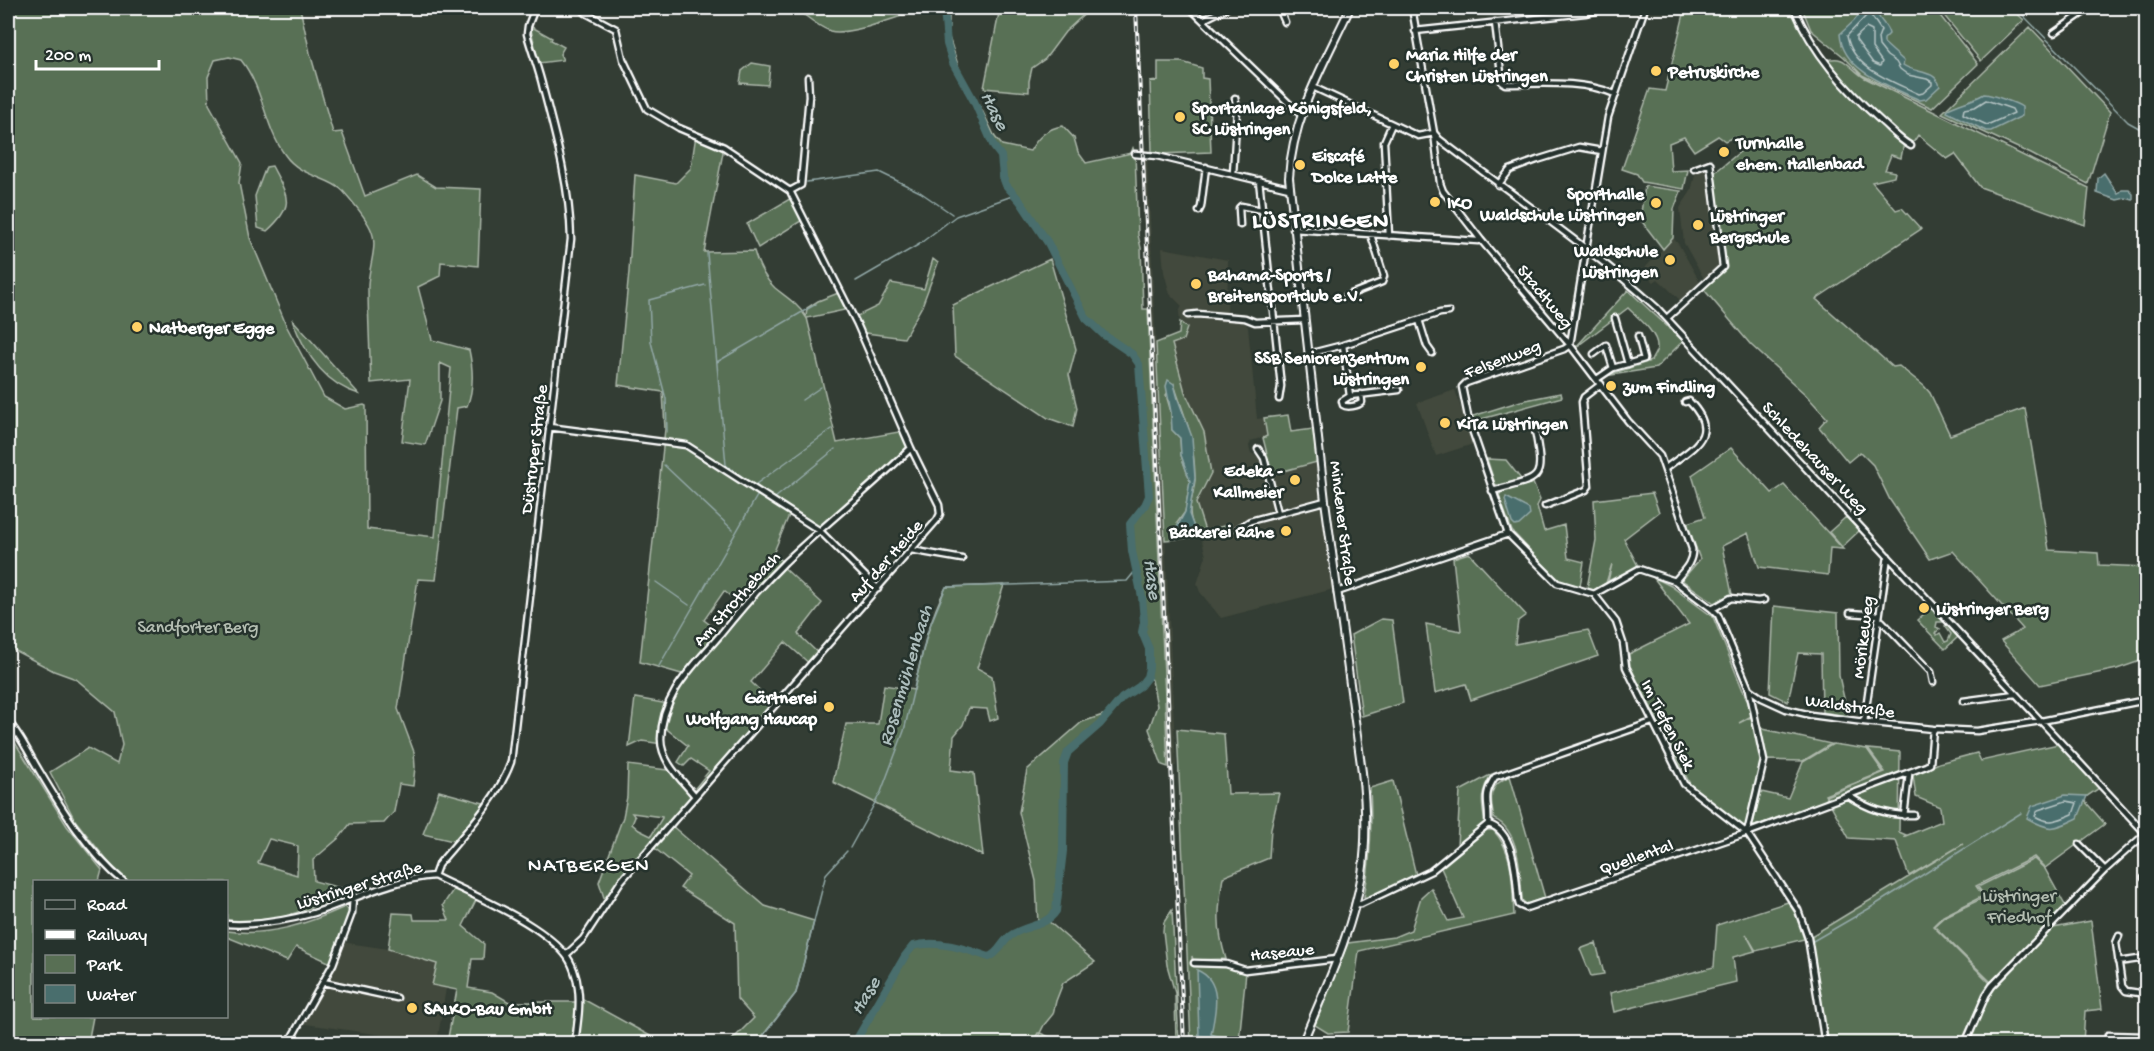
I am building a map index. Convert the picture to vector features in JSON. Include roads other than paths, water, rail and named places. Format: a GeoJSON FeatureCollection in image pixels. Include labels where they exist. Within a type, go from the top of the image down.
{"type":"FeatureCollection","features":[{"type":"Feature","properties":{"kind":"main road","name":"Mindener Straße"},"geometry":{"type":"LineString","coordinates":[[1302,1044],[1337,959],[1355,904],[1364,851],[1365,799],[1325,501],[1289,188],[1290,160],[1301,115],[1350,8]]}},
{"type":"Feature","properties":{"kind":"street","name":"Düstruper Straße"},"geometry":{"type":"LineString","coordinates":[[434,876],[438,865],[492,797],[507,774],[511,762],[571,238],[570,214],[555,136],[527,34],[535,8]]}},
{"type":"Feature","properties":{"kind":"street","name":"Auf der Heide"},"geometry":{"type":"LineString","coordinates":[[566,955],[583,939],[621,881],[878,589],[940,514],[939,505],[857,324],[790,191],[724,147],[679,128],[647,109],[623,59],[616,29],[581,8]]}},
{"type":"Feature","properties":{"kind":"street"},"geometry":{"type":"LineString","coordinates":[[1190,8],[1301,115]]}},
{"type":"Feature","properties":{"kind":"street"},"geometry":{"type":"LineString","coordinates":[[1203,20],[1227,8]]}},
{"type":"Feature","properties":{"kind":"street"},"geometry":{"type":"LineString","coordinates":[[1279,8],[1285,22]]}},
{"type":"Feature","properties":{"kind":"street","name":"Stadtweg"},"geometry":{"type":"LineString","coordinates":[[1412,8],[1443,191],[1481,240],[1570,345],[1628,421],[1660,456],[1666,468],[1693,556],[1675,581]]}},
{"type":"Feature","properties":{"kind":"street"},"geometry":{"type":"LineString","coordinates":[[1415,31],[1585,13],[1611,8]]}},
{"type":"Feature","properties":{"kind":"street"},"geometry":{"type":"LineString","coordinates":[[1570,345],[1608,117],[1645,8]]}},
{"type":"Feature","properties":{"kind":"street"},"geometry":{"type":"LineString","coordinates":[[1794,8],[1812,45],[1824,62],[1858,101],[1911,146]]}},
{"type":"Feature","properties":{"kind":"street"},"geometry":{"type":"LineString","coordinates":[[2054,33],[2090,8]]}},
{"type":"Feature","properties":{"kind":"street"},"geometry":{"type":"LineString","coordinates":[[1495,22],[1502,82],[1505,84],[1575,85],[1601,88],[1615,94]]}},
{"type":"Feature","properties":{"kind":"street"},"geometry":{"type":"LineString","coordinates":[[790,191],[801,185],[809,96],[808,77]]}},
{"type":"Feature","properties":{"kind":"street"},"geometry":{"type":"LineString","coordinates":[[1313,87],[1418,136],[1434,134]]}},
{"type":"Feature","properties":{"kind":"street"},"geometry":{"type":"LineString","coordinates":[[1233,174],[1236,108],[1234,98]]}},
{"type":"Feature","properties":{"kind":"street"},"geometry":{"type":"LineString","coordinates":[[1389,236],[1384,142],[1392,124]]}},
{"type":"Feature","properties":{"kind":"street","name":"Schledehauser Weg"},"geometry":{"type":"LineString","coordinates":[[1434,134],[1498,185],[1585,248],[1633,286],[1667,318],[2145,832]]}},
{"type":"Feature","properties":{"kind":"street"},"geometry":{"type":"LineString","coordinates":[[1498,185],[1510,170],[1537,160],[1579,147],[1602,151]]}},
{"type":"Feature","properties":{"kind":"street"},"geometry":{"type":"LineString","coordinates":[[1136,154],[1157,156],[1289,188]]}},
{"type":"Feature","properties":{"kind":"street"},"geometry":{"type":"LineString","coordinates":[[1667,318],[1723,267],[1710,164],[1694,169]]}},
{"type":"Feature","properties":{"kind":"street"},"geometry":{"type":"LineString","coordinates":[[1199,211],[1206,167]]}},
{"type":"Feature","properties":{"kind":"street"},"geometry":{"type":"LineString","coordinates":[[1259,180],[1281,386],[1280,399]]}},
{"type":"Feature","properties":{"kind":"street"},"geometry":{"type":"LineString","coordinates":[[1240,225],[1239,208],[1241,206],[1262,210]]}},
{"type":"Feature","properties":{"kind":"street"},"geometry":{"type":"LineString","coordinates":[[1293,229],[1481,240]]}},
{"type":"Feature","properties":{"kind":"street"},"geometry":{"type":"LineString","coordinates":[[1346,296],[1382,282],[1384,276],[1371,234]]}},
{"type":"Feature","properties":{"kind":"street"},"geometry":{"type":"LineString","coordinates":[[1308,354],[1449,312]]}},
{"type":"Feature","properties":{"kind":"street"},"geometry":{"type":"LineString","coordinates":[[1188,315],[1245,318],[1255,322],[1304,320]]}},
{"type":"Feature","properties":{"kind":"street"},"geometry":{"type":"LineString","coordinates":[[1615,318],[1628,364]]}},
{"type":"Feature","properties":{"kind":"street"},"geometry":{"type":"LineString","coordinates":[[1419,320],[1427,346],[1432,353]]}},
{"type":"Feature","properties":{"kind":"street"},"geometry":{"type":"LineString","coordinates":[[1597,379],[1613,368],[1644,359],[1638,336]]}},
{"type":"Feature","properties":{"kind":"street"},"geometry":{"type":"LineString","coordinates":[[1343,345],[1350,396]]}},
{"type":"Feature","properties":{"kind":"street","name":"Felsenweg"},"geometry":{"type":"LineString","coordinates":[[1508,534],[1469,421],[1462,387],[1466,383],[1570,345]]}},
{"type":"Feature","properties":{"kind":"street"},"geometry":{"type":"LineString","coordinates":[[1594,354],[1606,345],[1613,368]]}},
{"type":"Feature","properties":{"kind":"street"},"geometry":{"type":"LineString","coordinates":[[1545,506],[1586,490],[1589,486],[1582,402],[1584,397],[1601,384]]}},
{"type":"Feature","properties":{"kind":"street"},"geometry":{"type":"LineString","coordinates":[[1361,394],[1360,405],[1346,407],[1343,405],[1342,401],[1350,396],[1361,394],[1399,390]]}},
{"type":"Feature","properties":{"kind":"street"},"geometry":{"type":"LineString","coordinates":[[1666,468],[1700,441],[1704,431],[1704,422],[1699,412],[1689,401],[1684,402]]}},
{"type":"Feature","properties":{"kind":"street"},"geometry":{"type":"LineString","coordinates":[[549,427],[686,445],[820,531],[878,589]]}},
{"type":"Feature","properties":{"kind":"street"},"geometry":{"type":"LineString","coordinates":[[1492,491],[1533,479],[1539,472],[1541,460],[1535,430]]}},
{"type":"Feature","properties":{"kind":"street","name":"Am Strothebach"},"geometry":{"type":"LineString","coordinates":[[695,796],[663,754],[661,738],[668,704],[676,687],[784,563],[912,448]]}},
{"type":"Feature","properties":{"kind":"street"},"geometry":{"type":"LineString","coordinates":[[1258,449],[1264,458],[1278,513]]}},
{"type":"Feature","properties":{"kind":"street"},"geometry":{"type":"LineString","coordinates":[[1238,529],[1250,521],[1325,501]]}},
{"type":"Feature","properties":{"kind":"street"},"geometry":{"type":"LineString","coordinates":[[1337,592],[1508,534],[1557,583],[1594,594],[1639,569],[1675,581],[1718,615],[1749,688],[1764,761],[1747,833]]}},
{"type":"Feature","properties":{"kind":"street"},"geometry":{"type":"LineString","coordinates":[[910,550],[962,559]]}},
{"type":"Feature","properties":{"kind":"street","name":"Mörikeweg"},"geometry":{"type":"LineString","coordinates":[[1864,722],[1888,556]]}},
{"type":"Feature","properties":{"kind":"street","name":"Im Tiefen Siek"},"geometry":{"type":"LineString","coordinates":[[1594,594],[1616,622],[1623,643],[1626,667],[1684,784],[1747,833],[1798,910],[1808,938],[1825,1044]]}},
{"type":"Feature","properties":{"kind":"street"},"geometry":{"type":"LineString","coordinates":[[1712,609],[1731,598],[1764,600]]}},
{"type":"Feature","properties":{"kind":"street"},"geometry":{"type":"LineString","coordinates":[[1850,613],[1878,618],[1882,621],[1931,672],[1933,682]]}},
{"type":"Feature","properties":{"kind":"street","name":"Waldstraße"},"geometry":{"type":"LineString","coordinates":[[1749,688],[1762,698],[1786,709],[1811,715],[1934,729],[1977,731],[2146,700]]}},
{"type":"Feature","properties":{"kind":"street"},"geometry":{"type":"LineString","coordinates":[[1963,701],[2016,694]]}},
{"type":"Feature","properties":{"kind":"street"},"geometry":{"type":"LineString","coordinates":[[8,721],[18,733],[72,823],[105,866],[122,880]]}},
{"type":"Feature","properties":{"kind":"street"},"geometry":{"type":"LineString","coordinates":[[1355,904],[1361,904],[1431,871],[1488,824],[1485,801],[1488,786],[1494,777],[1652,722]]}},
{"type":"Feature","properties":{"kind":"street","name":"Quellental"},"geometry":{"type":"LineString","coordinates":[[1488,824],[1496,826],[1504,836],[1515,863],[1518,901],[1522,908],[1526,908],[1747,833],[1909,774],[1930,764],[1934,729]]}},
{"type":"Feature","properties":{"kind":"street"},"geometry":{"type":"LineString","coordinates":[[1904,816],[1909,774]]}},
{"type":"Feature","properties":{"kind":"street"},"geometry":{"type":"LineString","coordinates":[[1849,796],[1865,807],[1904,816],[1914,815]]}},
{"type":"Feature","properties":{"kind":"street"},"geometry":{"type":"LineString","coordinates":[[1965,1044],[1992,986],[2145,832],[2146,821]]}},
{"type":"Feature","properties":{"kind":"street"},"geometry":{"type":"LineString","coordinates":[[2079,844],[2105,870]]}},
{"type":"Feature","properties":{"kind":"street","name":"Lüstringer Straße"},"geometry":{"type":"LineString","coordinates":[[228,924],[260,925],[283,920],[315,912],[353,897],[420,877],[434,876],[532,926],[566,955],[578,987],[575,1044]]}},
{"type":"Feature","properties":{"kind":"street"},"geometry":{"type":"LineString","coordinates":[[288,1044],[323,982],[341,942],[352,913],[353,897]]}},
{"type":"Feature","properties":{"kind":"street"},"geometry":{"type":"LineString","coordinates":[[2119,936],[2116,944],[2122,986],[2126,991],[2146,994]]}},
{"type":"Feature","properties":{"kind":"street"},"geometry":{"type":"LineString","coordinates":[[2118,962],[2146,958]]}},
{"type":"Feature","properties":{"kind":"street","name":"Haseaue"},"geometry":{"type":"LineString","coordinates":[[1194,963],[1226,964],[1245,970],[1337,959]]}},
{"type":"Feature","properties":{"kind":"street"},"geometry":{"type":"LineString","coordinates":[[323,982],[397,998]]}},
{"type":"Feature","properties":{"kind":"street"},"geometry":{"type":"LineString","coordinates":[[2107,1044],[2108,1035],[2146,1036]]}},
{"type":"Feature","properties":{"kind":"water"},"geometry":{"type":"Polygon","coordinates":[[[1864,8],[1876,8],[1889,34],[1884,39],[1884,43],[1904,61],[1903,65],[1930,74],[1938,81],[1940,86],[1926,99],[1920,100],[1882,83],[1859,68],[1849,58],[1840,34],[1864,8]]]}},
{"type":"Feature","properties":{"kind":"water"},"geometry":{"type":"Polygon","coordinates":[[[1984,94],[2019,105],[2022,107],[2022,116],[1991,131],[1986,131],[1947,112],[1948,109],[1984,94]]]}},
{"type":"Feature","properties":{"kind":"water"},"geometry":{"type":"Polygon","coordinates":[[[2104,173],[2118,194],[2122,190],[2129,190],[2133,194],[2133,200],[2126,198],[2117,200],[2097,193],[2098,178],[2104,173]]]}},
{"type":"Feature","properties":{"kind":"water"},"geometry":{"type":"Polygon","coordinates":[[[1168,380],[1174,384],[1192,437],[1195,478],[1189,514],[1195,530],[1184,534],[1177,527],[1185,512],[1190,481],[1181,455],[1180,438],[1172,430],[1166,386],[1168,380]]]}},
{"type":"Feature","properties":{"kind":"water"},"geometry":{"type":"Polygon","coordinates":[[[1506,497],[1529,509],[1530,515],[1519,525],[1515,526],[1512,523],[1506,497]]]}},
{"type":"Feature","properties":{"kind":"water"},"geometry":{"type":"Polygon","coordinates":[[[2065,795],[2087,796],[2078,818],[2058,827],[2048,827],[2027,818],[2032,806],[2065,795]]]}},
{"type":"Feature","properties":{"kind":"water"},"geometry":{"type":"Polygon","coordinates":[[[1197,970],[1211,981],[1216,997],[1211,1034],[1234,1040],[1199,1036],[1197,970]]]}},
{"type":"Feature","properties":{"kind":"waterway","name":"Hase"},"geometry":{"type":"LineString","coordinates":[[854,1044],[913,946],[942,944],[989,957],[1009,937],[1047,920],[1056,911],[1063,851],[1064,763],[1068,752],[1100,724],[1122,698],[1140,686],[1147,677],[1149,668],[1149,649],[1142,632],[1144,622],[1142,597],[1132,551],[1130,524],[1149,496],[1139,364],[1132,354],[1104,335],[1086,318],[1048,243],[1020,201],[1006,185],[1001,156],[994,147],[974,101],[953,63],[947,44],[944,8]]}},
{"type":"Feature","properties":{"kind":"waterway"},"geometry":{"type":"LineString","coordinates":[[2016,8],[2128,122],[2146,132]]}},
{"type":"Feature","properties":{"kind":"waterway"},"geometry":{"type":"LineString","coordinates":[[807,182],[879,172],[920,192],[952,214]]}},
{"type":"Feature","properties":{"kind":"waterway"},"geometry":{"type":"LineString","coordinates":[[856,281],[918,245],[956,216],[1015,195]]}},
{"type":"Feature","properties":{"kind":"waterway"},"geometry":{"type":"LineString","coordinates":[[707,253],[726,465],[750,482]]}},
{"type":"Feature","properties":{"kind":"waterway"},"geometry":{"type":"LineString","coordinates":[[667,432],[666,399],[651,342],[649,300],[705,285]]}},
{"type":"Feature","properties":{"kind":"waterway"},"geometry":{"type":"LineString","coordinates":[[717,362],[816,304]]}},
{"type":"Feature","properties":{"kind":"waterway"},"geometry":{"type":"LineString","coordinates":[[802,400],[821,387]]}},
{"type":"Feature","properties":{"kind":"waterway"},"geometry":{"type":"LineString","coordinates":[[756,484],[832,429]]}},
{"type":"Feature","properties":{"kind":"waterway"},"geometry":{"type":"LineString","coordinates":[[775,498],[835,449]]}},
{"type":"Feature","properties":{"kind":"waterway"},"geometry":{"type":"LineString","coordinates":[[664,465],[733,530]]}},
{"type":"Feature","properties":{"kind":"waterway"},"geometry":{"type":"LineString","coordinates":[[754,486],[777,501]]}},
{"type":"Feature","properties":{"kind":"waterway"},"geometry":{"type":"LineString","coordinates":[[659,666],[757,496]]}},
{"type":"Feature","properties":{"kind":"waterway","name":"Rosenmühlenbach"},"geometry":{"type":"LineString","coordinates":[[850,848],[881,792],[904,731],[927,633],[946,587],[1127,581],[1136,570]]}},
{"type":"Feature","properties":{"kind":"waterway"},"geometry":{"type":"LineString","coordinates":[[656,582],[689,605]]}},
{"type":"Feature","properties":{"kind":"waterway"},"geometry":{"type":"LineString","coordinates":[[1813,941],[2021,813]]}},
{"type":"Feature","properties":{"kind":"waterway","name":"Rosenmühlenbach"},"geometry":{"type":"LineString","coordinates":[[757,1044],[796,993],[826,874],[847,851]]}},
{"type":"Feature","properties":{"kind":"railway"},"geometry":{"type":"LineString","coordinates":[[1136,8],[1184,1044]]}},
{"type":"Feature","properties":{"kind":"place","name":"Maria Hilfe der Christen Lüstringen"},"geometry":{"type":"Point","coordinates":[1394,64]}},
{"type":"Feature","properties":{"kind":"place","name":"Petruskirche"},"geometry":{"type":"Point","coordinates":[1656,71]}},
{"type":"Feature","properties":{"kind":"place","name":"Sportanlage Königsfeld, SC Lüstringen"},"geometry":{"type":"Point","coordinates":[1180,117]}},
{"type":"Feature","properties":{"kind":"place","name":"Turnhalle ehem. Hallenbad"},"geometry":{"type":"Point","coordinates":[1724,152]}},
{"type":"Feature","properties":{"kind":"place","name":"Eiscafé Dolce Latte"},"geometry":{"type":"Point","coordinates":[1300,165]}},
{"type":"Feature","properties":{"kind":"place","name":"IKO"},"geometry":{"type":"Point","coordinates":[1435,202]}},
{"type":"Feature","properties":{"kind":"place","name":"Sporthalle Waldschule Lüstringen"},"geometry":{"type":"Point","coordinates":[1656,203]}},
{"type":"Feature","properties":{"kind":"place","name":"Lüstringer Bergschule"},"geometry":{"type":"Point","coordinates":[1698,225]}},
{"type":"Feature","properties":{"kind":"place","name":"Waldschule Lüstringen"},"geometry":{"type":"Point","coordinates":[1670,260]}},
{"type":"Feature","properties":{"kind":"place","name":"Bahama-Sports / Breitensportclub e.V."},"geometry":{"type":"Point","coordinates":[1196,284]}},
{"type":"Feature","properties":{"kind":"place","name":"Natberger Egge"},"geometry":{"type":"Point","coordinates":[137,327]}},
{"type":"Feature","properties":{"kind":"place","name":"SSB Seniorenzentrum Lüstringen"},"geometry":{"type":"Point","coordinates":[1421,367]}},
{"type":"Feature","properties":{"kind":"place","name":"zum Findling"},"geometry":{"type":"Point","coordinates":[1611,386]}},
{"type":"Feature","properties":{"kind":"place","name":"KiTa Lüstringen"},"geometry":{"type":"Point","coordinates":[1445,423]}},
{"type":"Feature","properties":{"kind":"place","name":"Edeka - Kallmeier"},"geometry":{"type":"Point","coordinates":[1295,480]}},
{"type":"Feature","properties":{"kind":"place","name":"Bäckerei Rahe"},"geometry":{"type":"Point","coordinates":[1286,531]}},
{"type":"Feature","properties":{"kind":"place","name":"Lüstringer Berg"},"geometry":{"type":"Point","coordinates":[1924,608]}},
{"type":"Feature","properties":{"kind":"place","name":"Gärtnerei Wolfgang Haucap"},"geometry":{"type":"Point","coordinates":[829,707]}},
{"type":"Feature","properties":{"kind":"place","name":"SALKO-Bau GmbH"},"geometry":{"type":"Point","coordinates":[412,1008]}},
{"type":"Feature","properties":{"kind":"district","name":"LÜSTRINGEN"},"geometry":{"type":"Point","coordinates":[1321,219]}},
{"type":"Feature","properties":{"kind":"district","name":"NATBERGEN"},"geometry":{"type":"Point","coordinates":[589,864]}},
{"type":"Feature","properties":{"kind":"park label","name":"Sandforter Berg"},"geometry":{"type":"Point","coordinates":[198,626]}},
{"type":"Feature","properties":{"kind":"park label","name":"Lüstringer Friedhof"},"geometry":{"type":"Point","coordinates":[2019,905]}}]}
